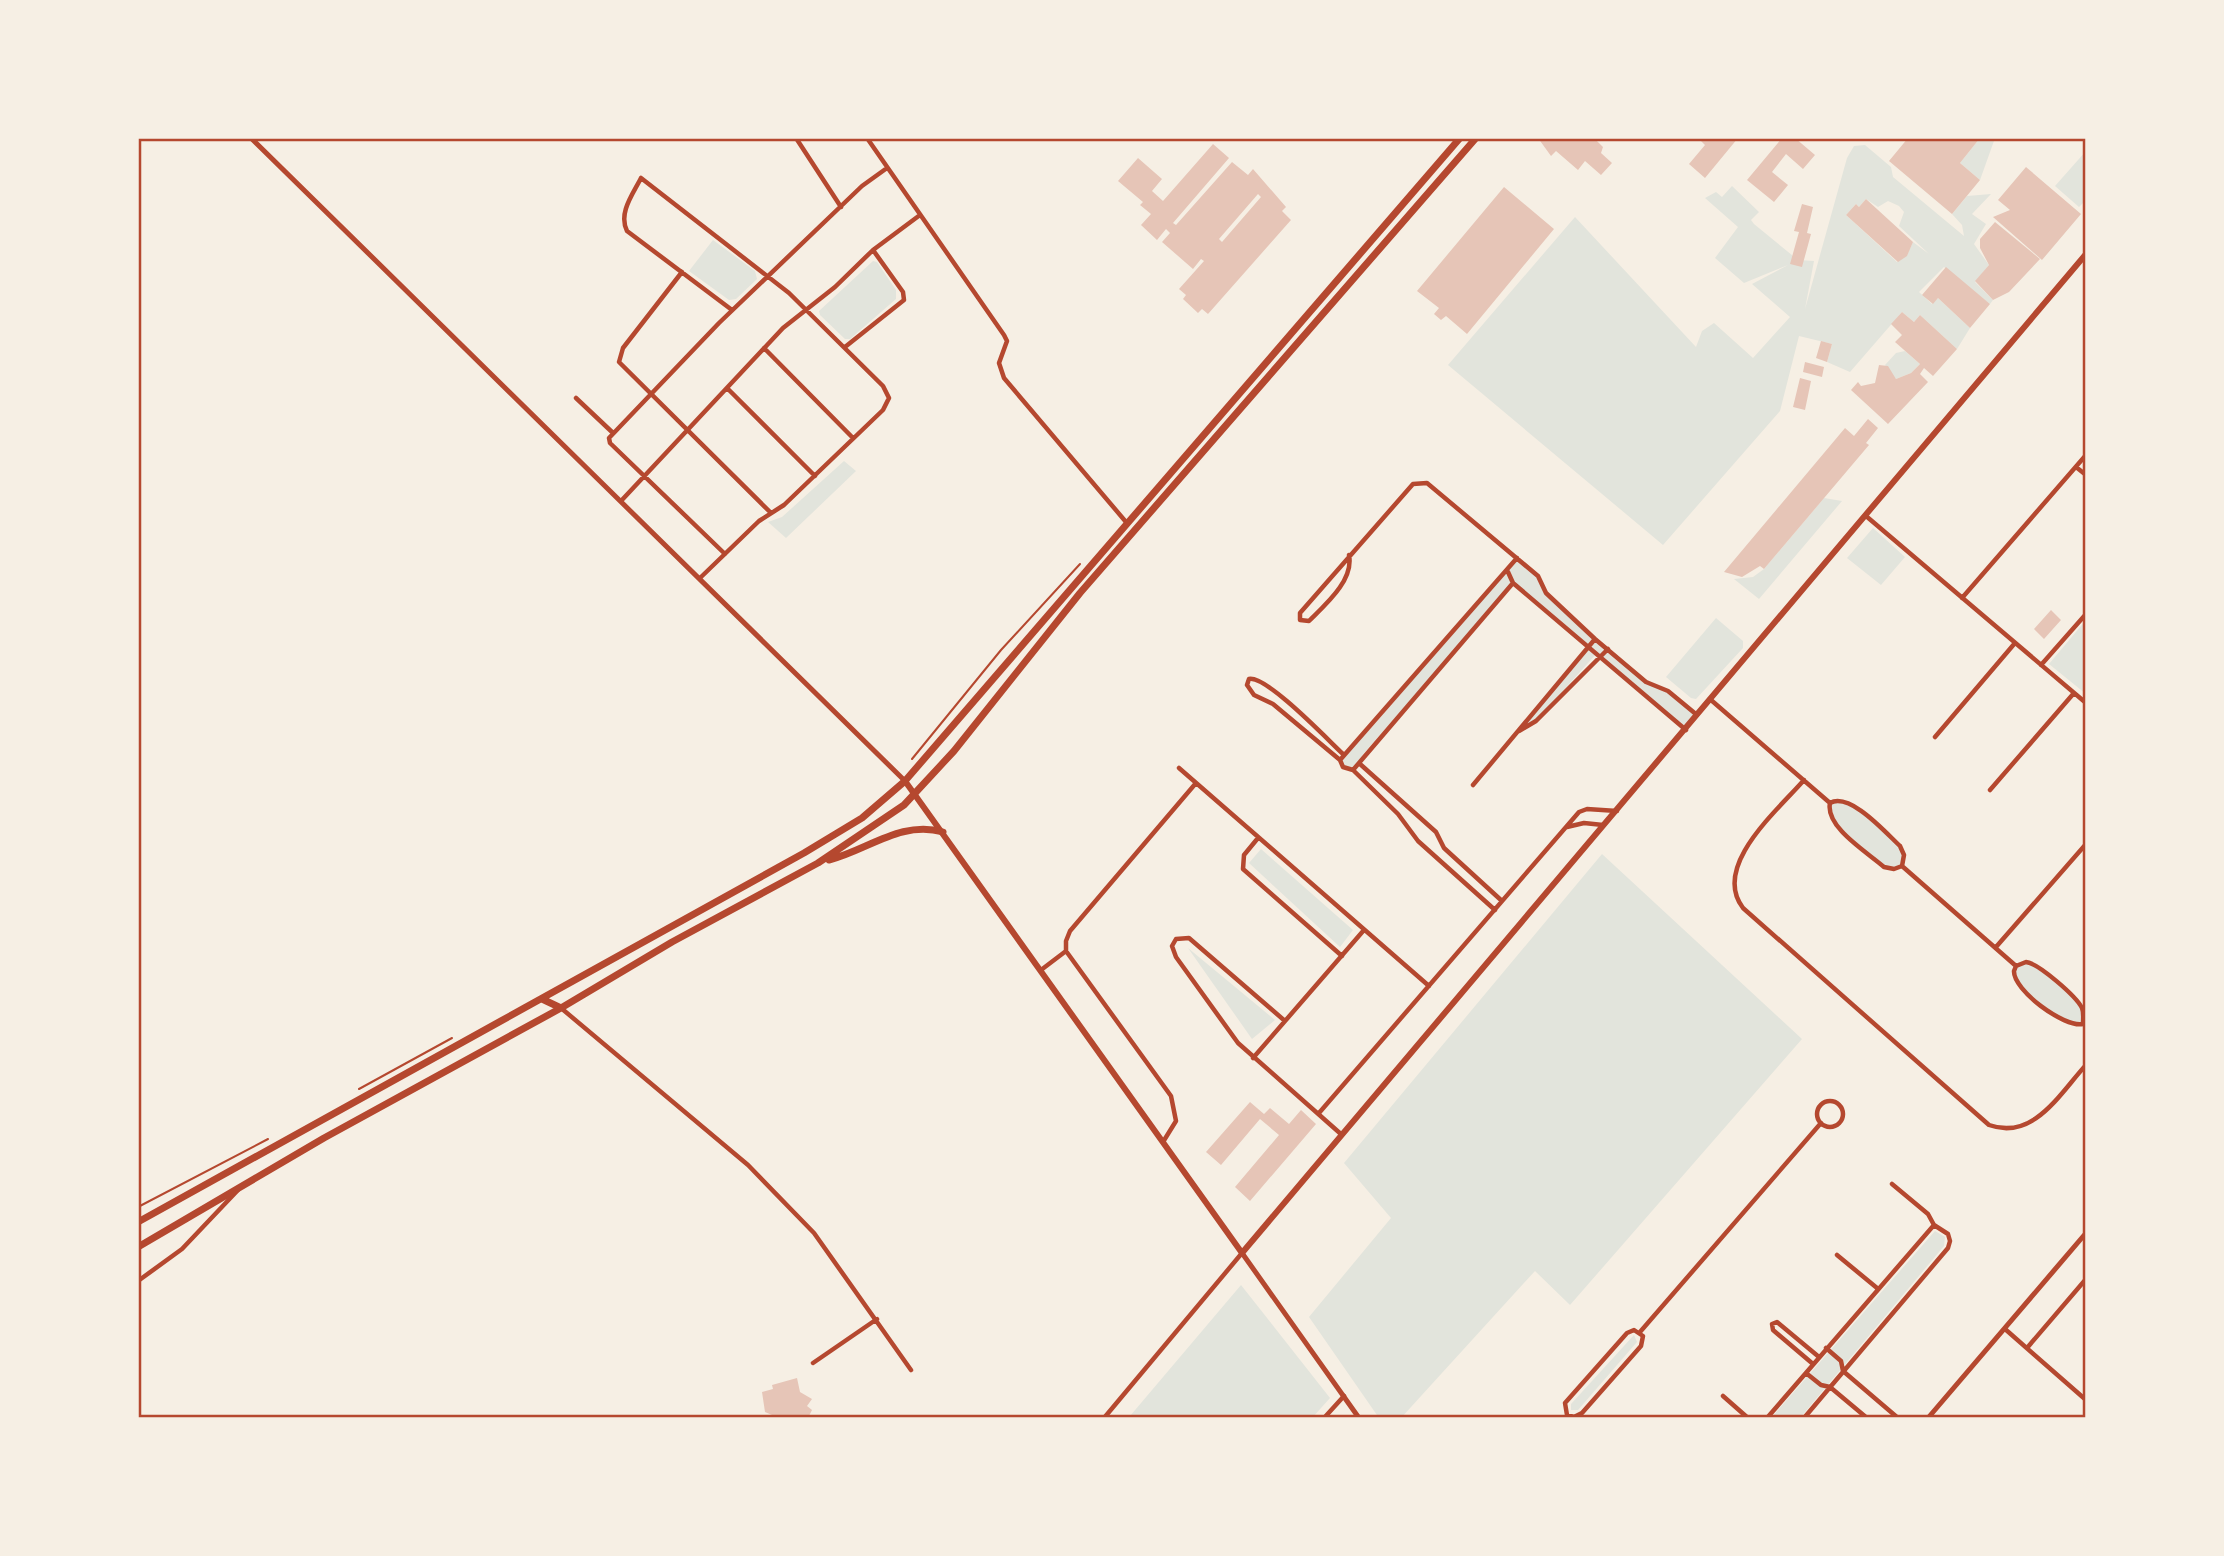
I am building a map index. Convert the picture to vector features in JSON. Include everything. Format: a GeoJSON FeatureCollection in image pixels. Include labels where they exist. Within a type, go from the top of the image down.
{"type":"FeatureCollection","features":[{"type":"Feature","properties":{"kind":"highway"},"geometry":{"type":"LineString","coordinates":[[138,1222],[834,836],[875,808],[905,781],[1460,138]]}},
{"type":"Feature","properties":{"kind":"highway"},"geometry":{"type":"LineString","coordinates":[[138,1247],[324,1138],[561,1009],[660,948],[818,863],[868,831],[916,793],[954,751],[1057,620],[1476,138]]}},
{"type":"Feature","properties":{"kind":"highway"},"geometry":{"type":"LineString","coordinates":[[818,863],[856,851],[905,829],[927,828],[943,832]]}},
{"type":"Feature","properties":{"kind":"highway"},"geometry":{"type":"LineString","coordinates":[[542,999],[561,1009]]}},
{"type":"Feature","properties":{"kind":"main road"},"geometry":{"type":"LineString","coordinates":[[905,781],[1242,1253],[2086,254]]}},
{"type":"Feature","properties":{"kind":"street"},"geometry":{"type":"LineString","coordinates":[[251,138],[905,781]]}},
{"type":"Feature","properties":{"kind":"street"},"geometry":{"type":"LineString","coordinates":[[796,138],[841,207]]}},
{"type":"Feature","properties":{"kind":"street"},"geometry":{"type":"LineString","coordinates":[[867,138],[1006,338],[999,363],[1004,378],[1126,522]]}},
{"type":"Feature","properties":{"kind":"street"},"geometry":{"type":"LineString","coordinates":[[725,554],[610,443],[612,432],[768,275],[887,168]]}},
{"type":"Feature","properties":{"kind":"street"},"geometry":{"type":"LineString","coordinates":[[700,578],[814,476],[883,410],[889,398],[886,390],[807,309],[768,275],[641,178],[625,208],[623,223],[627,231],[732,310]]}},
{"type":"Feature","properties":{"kind":"street"},"geometry":{"type":"LineString","coordinates":[[621,501],[764,348],[873,250],[920,215]]}},
{"type":"Feature","properties":{"kind":"street"},"geometry":{"type":"LineString","coordinates":[[845,347],[904,300],[903,292],[873,250]]}},
{"type":"Feature","properties":{"kind":"street"},"geometry":{"type":"LineString","coordinates":[[682,272],[624,348],[619,362],[771,513]]}},
{"type":"Feature","properties":{"kind":"street"},"geometry":{"type":"LineString","coordinates":[[764,348],[853,438]]}},
{"type":"Feature","properties":{"kind":"street"},"geometry":{"type":"LineString","coordinates":[[728,389],[814,476]]}},
{"type":"Feature","properties":{"kind":"street"},"geometry":{"type":"LineString","coordinates":[[576,397],[612,432]]}},
{"type":"Feature","properties":{"kind":"street"},"geometry":{"type":"LineString","coordinates":[[1962,598],[2086,455]]}},
{"type":"Feature","properties":{"kind":"street"},"geometry":{"type":"LineString","coordinates":[[2076,467],[2086,475]]}},
{"type":"Feature","properties":{"kind":"street"},"geometry":{"type":"LineString","coordinates":[[1349,555],[1351,565],[1346,579],[1309,621],[1300,620],[1300,613],[1349,555],[1413,484],[1423,482],[1431,485],[1538,576],[1549,596],[1595,639],[1646,682],[1668,691],[1698,716]]}},
{"type":"Feature","properties":{"kind":"street"},"geometry":{"type":"LineString","coordinates":[[1866,516],[2086,703]]}},
{"type":"Feature","properties":{"kind":"street"},"geometry":{"type":"LineString","coordinates":[[1340,760],[1508,572],[1517,558]]}},
{"type":"Feature","properties":{"kind":"street"},"geometry":{"type":"LineString","coordinates":[[1508,572],[1513,583],[1599,659],[1686,730]]}},
{"type":"Feature","properties":{"kind":"street"},"geometry":{"type":"LineString","coordinates":[[1353,770],[1513,583]]}},
{"type":"Feature","properties":{"kind":"street"},"geometry":{"type":"LineString","coordinates":[[1542,607],[1549,596]]}},
{"type":"Feature","properties":{"kind":"street"},"geometry":{"type":"LineString","coordinates":[[2042,666],[2086,614]]}},
{"type":"Feature","properties":{"kind":"street"},"geometry":{"type":"LineString","coordinates":[[1473,785],[1595,639]]}},
{"type":"Feature","properties":{"kind":"street"},"geometry":{"type":"LineString","coordinates":[[1935,737],[2015,643]]}},
{"type":"Feature","properties":{"kind":"street"},"geometry":{"type":"LineString","coordinates":[[1518,731],[1536,722],[1608,649]]}},
{"type":"Feature","properties":{"kind":"street"},"geometry":{"type":"LineString","coordinates":[[1495,910],[1418,841],[1398,814],[1353,770],[1343,767],[1340,760],[1273,704],[1251,692],[1247,685],[1249,679],[1256,678],[1278,694],[1344,753],[1357,753],[1360,762],[1430,827],[1450,855],[1502,901]]}},
{"type":"Feature","properties":{"kind":"street"},"geometry":{"type":"LineString","coordinates":[[1990,790],[2074,693]]}},
{"type":"Feature","properties":{"kind":"street"},"geometry":{"type":"LineString","coordinates":[[1711,700],[1830,803]]}},
{"type":"Feature","properties":{"kind":"street"},"geometry":{"type":"LineString","coordinates":[[1179,768],[1429,986]]}},
{"type":"Feature","properties":{"kind":"street"},"geometry":{"type":"LineString","coordinates":[[1804,780],[1745,848],[1736,866],[1733,886],[1736,898],[1747,912],[1989,1125],[2011,1129],[2026,1126],[2039,1118],[2086,1065]]}},
{"type":"Feature","properties":{"kind":"street"},"geometry":{"type":"LineString","coordinates":[[1163,1142],[1176,1121],[1174,1102],[1066,951],[1066,941],[1070,932],[1196,783]]}},
{"type":"Feature","properties":{"kind":"street"},"geometry":{"type":"LineString","coordinates":[[1830,803],[1840,799],[1852,803],[1900,846],[1904,855],[1902,866]]}},
{"type":"Feature","properties":{"kind":"street"},"geometry":{"type":"LineString","coordinates":[[1830,803],[1829,812],[1835,823],[1884,867],[1894,869],[1902,866]]}},
{"type":"Feature","properties":{"kind":"street"},"geometry":{"type":"LineString","coordinates":[[1319,1113],[1583,810],[1618,811]]}},
{"type":"Feature","properties":{"kind":"street"},"geometry":{"type":"LineString","coordinates":[[1567,827],[1584,823],[1605,826]]}},
{"type":"Feature","properties":{"kind":"street"},"geometry":{"type":"LineString","coordinates":[[1258,838],[1244,855],[1243,869],[1342,956]]}},
{"type":"Feature","properties":{"kind":"street"},"geometry":{"type":"LineString","coordinates":[[1996,947],[2086,844]]}},
{"type":"Feature","properties":{"kind":"street"},"geometry":{"type":"LineString","coordinates":[[1902,866],[2016,966]]}},
{"type":"Feature","properties":{"kind":"street"},"geometry":{"type":"LineString","coordinates":[[1253,1058],[1364,930]]}},
{"type":"Feature","properties":{"kind":"street"},"geometry":{"type":"LineString","coordinates":[[1285,1021],[1189,938],[1178,937],[1174,942],[1176,957],[1238,1043],[1342,1136]]}},
{"type":"Feature","properties":{"kind":"street"},"geometry":{"type":"LineString","coordinates":[[1041,970],[1066,951]]}},
{"type":"Feature","properties":{"kind":"street"},"geometry":{"type":"LineString","coordinates":[[2026,962],[2036,964],[2078,1002],[2084,1015],[2084,1026],[2063,1023],[2018,986],[2013,978],[2016,966],[2026,962]]}},
{"type":"Feature","properties":{"kind":"street"},"geometry":{"type":"LineString","coordinates":[[561,1009],[748,1165],[814,1233],[911,1370]]}},
{"type":"Feature","properties":{"kind":"street"},"geometry":{"type":"LineString","coordinates":[[1829,1101],[1838,1104],[1842,1110],[1840,1121],[1829,1127],[1821,1123],[1817,1116],[1821,1105],[1829,1101]]}},
{"type":"Feature","properties":{"kind":"street"},"geometry":{"type":"LineString","coordinates":[[1640,1332],[1821,1123]]}},
{"type":"Feature","properties":{"kind":"street"},"geometry":{"type":"LineString","coordinates":[[1804,1418],[1950,1245],[1948,1234],[1934,1225],[1928,1214],[1892,1184]]}},
{"type":"Feature","properties":{"kind":"street"},"geometry":{"type":"LineString","coordinates":[[138,1281],[182,1249],[238,1190]]}},
{"type":"Feature","properties":{"kind":"street"},"geometry":{"type":"LineString","coordinates":[[1767,1418],[1934,1225]]}},
{"type":"Feature","properties":{"kind":"street"},"geometry":{"type":"LineString","coordinates":[[1928,1418],[2086,1233]]}},
{"type":"Feature","properties":{"kind":"street"},"geometry":{"type":"LineString","coordinates":[[1104,1418],[1242,1253],[1359,1418]]}},
{"type":"Feature","properties":{"kind":"street"},"geometry":{"type":"LineString","coordinates":[[1837,1255],[1877,1288]]}},
{"type":"Feature","properties":{"kind":"street"},"geometry":{"type":"LineString","coordinates":[[2027,1348],[2086,1279]]}},
{"type":"Feature","properties":{"kind":"street"},"geometry":{"type":"LineString","coordinates":[[813,1363],[877,1319]]}},
{"type":"Feature","properties":{"kind":"street"},"geometry":{"type":"LineString","coordinates":[[1813,1364],[1773,1330],[1772,1324],[1777,1322],[1819,1357]]}},
{"type":"Feature","properties":{"kind":"street"},"geometry":{"type":"LineString","coordinates":[[1634,1329],[1640,1332],[1643,1339],[1641,1346],[1582,1413],[1574,1417],[1566,1416],[1565,1403],[1627,1333],[1634,1329]]}},
{"type":"Feature","properties":{"kind":"street"},"geometry":{"type":"LineString","coordinates":[[2005,1329],[2086,1400]]}},
{"type":"Feature","properties":{"kind":"street"},"geometry":{"type":"LineString","coordinates":[[1826,1349],[1841,1362],[1843,1371],[1899,1418]]}},
{"type":"Feature","properties":{"kind":"street"},"geometry":{"type":"LineString","coordinates":[[1806,1373],[1821,1385],[1830,1387],[1867,1418]]}},
{"type":"Feature","properties":{"kind":"street"},"geometry":{"type":"LineString","coordinates":[[1324,1418],[1343,1396]]}},
{"type":"Feature","properties":{"kind":"street"},"geometry":{"type":"LineString","coordinates":[[1723,1396],[1748,1418]]}},
{"type":"Feature","properties":{"kind":"path"},"geometry":{"type":"LineString","coordinates":[[899,775],[1000,650],[1086,558]]}},
{"type":"Feature","properties":{"kind":"path"},"geometry":{"type":"LineString","coordinates":[[354,1092],[458,1034]]}},
{"type":"Feature","properties":{"kind":"path"},"geometry":{"type":"LineString","coordinates":[[138,1207],[271,1138]]}},
{"type":"Feature","properties":{"kind":"shaded area"},"geometry":{"type":"Polygon","coordinates":[[[1980,138],[1995,138],[1980,180],[1960,163],[1980,138]]]}},
{"type":"Feature","properties":{"kind":"shaded area"},"geometry":{"type":"Polygon","coordinates":[[[1865,145],[1891,167],[1893,177],[1964,236],[1962,225],[1952,214],[1967,196],[1991,194],[1972,214],[1986,224],[1974,244],[1989,265],[1975,282],[1993,300],[1990,304],[1944,267],[1919,292],[1932,304],[1938,298],[1970,328],[1957,349],[1920,315],[1914,322],[1902,312],[1850,372],[1827,362],[1832,344],[1799,336],[1780,411],[1663,545],[1448,365],[1575,217],[1696,347],[1702,331],[1714,323],[1753,358],[1790,317],[1752,284],[1788,265],[1744,283],[1715,258],[1738,227],[1705,198],[1716,192],[1722,197],[1732,186],[1759,212],[1751,220],[1754,224],[1798,260],[1814,261],[1805,309],[1847,158],[1854,146],[1865,145]],[[1866,199],[1859,207],[1856,204],[1846,215],[1897,262],[1907,255],[1913,242],[1929,254],[1899,226],[1904,212],[1899,206],[1888,201],[1878,207],[1866,199]]]}},
{"type":"Feature","properties":{"kind":"shaded area"},"geometry":{"type":"Polygon","coordinates":[[[2086,151],[2086,200],[2079,207],[2055,186],[2086,151]]]}},
{"type":"Feature","properties":{"kind":"shaded area"},"geometry":{"type":"Polygon","coordinates":[[[713,240],[755,271],[757,279],[736,299],[729,300],[689,271],[713,240]]]}},
{"type":"Feature","properties":{"kind":"shaded area"},"geometry":{"type":"Polygon","coordinates":[[[873,261],[877,262],[896,290],[896,299],[850,339],[845,339],[819,311],[873,261]]]}},
{"type":"Feature","properties":{"kind":"shaded area"},"geometry":{"type":"Polygon","coordinates":[[[1905,351],[1920,364],[1911,373],[1896,379],[1885,365],[1896,353],[1905,351]]]}},
{"type":"Feature","properties":{"kind":"shaded area"},"geometry":{"type":"Polygon","coordinates":[[[844,461],[856,471],[786,538],[768,522],[782,517],[844,461]]]}},
{"type":"Feature","properties":{"kind":"shaded area"},"geometry":{"type":"Polygon","coordinates":[[[1824,498],[1842,501],[1759,599],[1734,579],[1753,577],[1764,569],[1824,498]]]}},
{"type":"Feature","properties":{"kind":"shaded area"},"geometry":{"type":"Polygon","coordinates":[[[1873,528],[1905,557],[1881,585],[1847,558],[1873,528]]]}},
{"type":"Feature","properties":{"kind":"shaded area"},"geometry":{"type":"Polygon","coordinates":[[[1517,558],[1538,576],[1550,596],[1646,682],[1662,688],[1698,716],[1686,730],[1596,654],[1536,721],[1518,731],[1588,647],[1513,583],[1364,753],[1355,769],[1343,767],[1341,757],[1373,726],[1517,558]]]}},
{"type":"Feature","properties":{"kind":"shaded area"},"geometry":{"type":"Polygon","coordinates":[[[1716,618],[1743,641],[1743,648],[1696,699],[1691,698],[1666,677],[1716,618]]]}},
{"type":"Feature","properties":{"kind":"shaded area"},"geometry":{"type":"Polygon","coordinates":[[[2086,620],[2086,694],[2049,664],[2086,620]]]}},
{"type":"Feature","properties":{"kind":"shaded area"},"geometry":{"type":"Polygon","coordinates":[[[1840,799],[1852,803],[1900,846],[1904,855],[1898,868],[1884,867],[1835,823],[1830,803],[1840,799]]]}},
{"type":"Feature","properties":{"kind":"shaded area"},"geometry":{"type":"Polygon","coordinates":[[[1261,849],[1353,930],[1340,947],[1249,863],[1261,849]]]}},
{"type":"Feature","properties":{"kind":"shaded area"},"geometry":{"type":"Polygon","coordinates":[[[1602,854],[1802,1039],[1570,1305],[1535,1271],[1401,1418],[1379,1418],[1309,1317],[1391,1218],[1344,1163],[1602,854]]]}},
{"type":"Feature","properties":{"kind":"shaded area"},"geometry":{"type":"Polygon","coordinates":[[[1188,948],[1275,1020],[1252,1039],[1188,948]]]}},
{"type":"Feature","properties":{"kind":"shaded area"},"geometry":{"type":"Polygon","coordinates":[[[2020,963],[2036,964],[2078,1002],[2083,1020],[2079,1026],[2051,1013],[2021,987],[2014,971],[2020,963]]]}},
{"type":"Feature","properties":{"kind":"shaded area"},"geometry":{"type":"Polygon","coordinates":[[[1935,1231],[1945,1237],[1944,1246],[1800,1418],[1771,1418],[1935,1231]]]}},
{"type":"Feature","properties":{"kind":"shaded area"},"geometry":{"type":"Polygon","coordinates":[[[1241,1285],[1330,1398],[1312,1418],[1132,1418],[1130,1416],[1241,1285]]]}},
{"type":"Feature","properties":{"kind":"shaded area"},"geometry":{"type":"Polygon","coordinates":[[[1634,1335],[1637,1342],[1578,1410],[1571,1410],[1571,1404],[1634,1335]]]}},
{"type":"Feature","properties":{"kind":"building"},"geometry":{"type":"Polygon","coordinates":[[[1538,138],[1594,138],[1603,147],[1601,153],[1612,163],[1601,175],[1585,161],[1578,170],[1556,151],[1551,156],[1538,138]]]}},
{"type":"Feature","properties":{"kind":"building"},"geometry":{"type":"Polygon","coordinates":[[[1698,138],[1738,138],[1705,178],[1689,164],[1705,145],[1698,138]]]}},
{"type":"Feature","properties":{"kind":"building"},"geometry":{"type":"Polygon","coordinates":[[[1782,138],[1795,138],[1815,155],[1803,169],[1786,154],[1772,172],[1788,185],[1774,202],[1747,180],[1782,138]]]}},
{"type":"Feature","properties":{"kind":"building"},"geometry":{"type":"Polygon","coordinates":[[[1908,138],[1980,138],[1960,163],[1980,180],[1952,214],[1889,161],[1908,138]]]}},
{"type":"Feature","properties":{"kind":"building"},"geometry":{"type":"Polygon","coordinates":[[[1213,144],[1229,158],[1173,223],[1176,225],[1232,162],[1248,175],[1253,169],[1286,207],[1282,211],[1291,220],[1208,314],[1202,309],[1198,313],[1183,299],[1186,295],[1179,289],[1204,261],[1201,259],[1193,269],[1162,242],[1170,233],[1166,229],[1157,240],[1141,225],[1151,214],[1140,205],[1143,202],[1118,181],[1138,158],[1162,179],[1152,191],[1163,201],[1213,144]],[[1258,194],[1219,239],[1222,242],[1261,197],[1258,194]]]}},
{"type":"Feature","properties":{"kind":"building"},"geometry":{"type":"Polygon","coordinates":[[[2026,167],[2081,214],[2042,260],[1993,217],[2010,210],[1998,200],[2026,167]]]}},
{"type":"Feature","properties":{"kind":"building"},"geometry":{"type":"Polygon","coordinates":[[[1504,187],[1554,229],[1467,334],[1446,316],[1441,320],[1434,314],[1439,308],[1417,291],[1504,187]]]}},
{"type":"Feature","properties":{"kind":"building"},"geometry":{"type":"Polygon","coordinates":[[[1866,199],[1913,242],[1907,256],[1898,262],[1846,215],[1856,204],[1859,207],[1866,199]]]}},
{"type":"Feature","properties":{"kind":"building"},"geometry":{"type":"Polygon","coordinates":[[[1802,204],[1813,207],[1807,233],[1811,234],[1802,267],[1790,264],[1799,232],[1794,231],[1802,204]]]}},
{"type":"Feature","properties":{"kind":"building"},"geometry":{"type":"Polygon","coordinates":[[[1995,222],[2040,259],[2009,292],[1993,300],[1975,281],[1989,265],[1980,248],[1980,239],[1995,222]]]}},
{"type":"Feature","properties":{"kind":"building"},"geometry":{"type":"Polygon","coordinates":[[[1946,267],[1990,304],[1970,328],[1938,298],[1933,304],[1922,295],[1946,267]]]}},
{"type":"Feature","properties":{"kind":"building"},"geometry":{"type":"Polygon","coordinates":[[[1902,312],[1914,322],[1920,315],[1957,349],[1933,376],[1924,368],[1920,374],[1928,382],[1888,424],[1851,390],[1858,382],[1861,386],[1875,383],[1879,365],[1888,366],[1896,379],[1911,373],[1920,364],[1895,342],[1902,335],[1891,324],[1902,312]]]}},
{"type":"Feature","properties":{"kind":"building"},"geometry":{"type":"Polygon","coordinates":[[[1821,341],[1832,344],[1827,362],[1816,358],[1821,341]]]}},
{"type":"Feature","properties":{"kind":"building"},"geometry":{"type":"Polygon","coordinates":[[[1805,362],[1824,367],[1822,377],[1803,372],[1805,362]]]}},
{"type":"Feature","properties":{"kind":"building"},"geometry":{"type":"Polygon","coordinates":[[[1800,378],[1811,381],[1805,410],[1793,407],[1800,378]]]}},
{"type":"Feature","properties":{"kind":"building"},"geometry":{"type":"Polygon","coordinates":[[[1868,419],[1878,428],[1866,443],[1869,445],[1764,569],[1760,566],[1742,577],[1724,572],[1845,428],[1854,436],[1868,419]]]}},
{"type":"Feature","properties":{"kind":"building"},"geometry":{"type":"Polygon","coordinates":[[[2051,610],[2061,620],[2044,639],[2034,629],[2051,610]]]}},
{"type":"Feature","properties":{"kind":"building"},"geometry":{"type":"Polygon","coordinates":[[[1250,1102],[1264,1114],[1270,1108],[1289,1124],[1301,1110],[1316,1124],[1250,1201],[1235,1187],[1279,1135],[1260,1119],[1221,1165],[1206,1152],[1250,1102]]]}},
{"type":"Feature","properties":{"kind":"building"},"geometry":{"type":"Polygon","coordinates":[[[797,1378],[800,1392],[812,1399],[807,1406],[812,1410],[808,1418],[779,1418],[765,1412],[762,1392],[773,1389],[772,1385],[797,1378]]]}}]}
